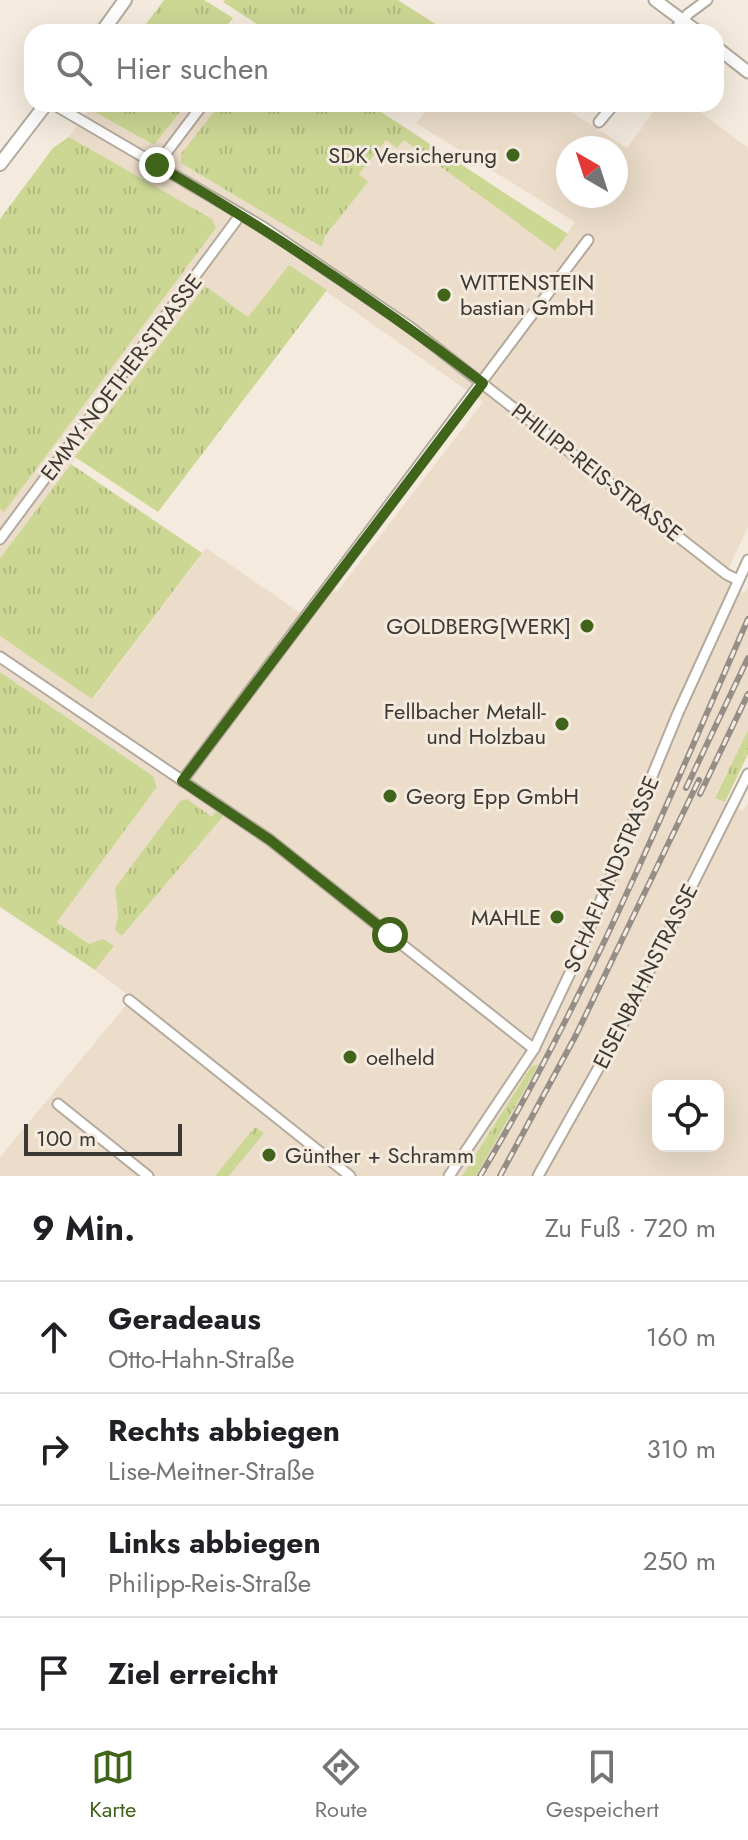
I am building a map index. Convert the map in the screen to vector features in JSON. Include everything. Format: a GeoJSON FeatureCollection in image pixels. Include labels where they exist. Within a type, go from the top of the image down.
{"type":"FeatureCollection","features":[{"type":"Feature","properties":{"kind":"main road"},"geometry":{"type":"LineString","coordinates":[[108,24],[127,0]]}},
{"type":"Feature","properties":{"kind":"main road"},"geometry":{"type":"LineString","coordinates":[[0,164],[40,112]]}},
{"type":"Feature","properties":{"kind":"street"},"geometry":{"type":"LineString","coordinates":[[655,0],[687,24]]}},
{"type":"Feature","properties":{"kind":"street"},"geometry":{"type":"LineString","coordinates":[[679,24],[707,0]]}},
{"type":"Feature","properties":{"kind":"street"},"geometry":{"type":"LineString","coordinates":[[724,53],[748,72]]}},
{"type":"Feature","properties":{"kind":"street","name":"PHILIPP-REIS-STRASSE"},"geometry":{"type":"LineString","coordinates":[[67,112],[241,214],[410,327],[726,574],[738,580]]}},
{"type":"Feature","properties":{"kind":"street"},"geometry":{"type":"LineString","coordinates":[[157,165],[197,112]]}},
{"type":"Feature","properties":{"kind":"street"},"geometry":{"type":"LineString","coordinates":[[599,122],[607,112]]}},
{"type":"Feature","properties":{"kind":"street","name":"EMMY-NOETHER-STRASSE"},"geometry":{"type":"LineString","coordinates":[[0,539],[241,214]]}},
{"type":"Feature","properties":{"kind":"street"},"geometry":{"type":"LineString","coordinates":[[182,781],[588,240]]}},
{"type":"Feature","properties":{"kind":"street","name":"SCHAFLANDSTRASSE"},"geometry":{"type":"LineString","coordinates":[[449,1176],[534,1049],[578,956],[678,713],[748,560]]}},
{"type":"Feature","properties":{"kind":"street"},"geometry":{"type":"LineString","coordinates":[[0,657],[270,840],[534,1049]]}},
{"type":"Feature","properties":{"kind":"street","name":"EISENBAHNSTRASSE"},"geometry":{"type":"LineString","coordinates":[[538,1176],[617,1035],[748,774]]}},
{"type":"Feature","properties":{"kind":"street"},"geometry":{"type":"LineString","coordinates":[[129,1000],[350,1176]]}},
{"type":"Feature","properties":{"kind":"street"},"geometry":{"type":"LineString","coordinates":[[58,1104],[148,1176]]}},
{"type":"Feature","properties":{"kind":"shaded area"},"geometry":{"type":"Polygon","coordinates":[[[87,112],[94,112],[153,145],[180,112],[214,112],[181,154],[322,247],[325,236],[367,183],[358,175],[386,140],[404,139],[555,250],[575,222],[416,123],[425,112],[571,112],[608,136],[556,136],[556,208],[628,208],[628,147],[653,112],[701,112],[748,148],[748,527],[724,578],[744,593],[748,587],[748,730],[715,797],[743,811],[748,802],[748,1176],[476,1176],[538,1065],[531,1067],[462,1176],[0,1176],[0,1157],[132,998],[95,970],[114,946],[89,944],[57,922],[157,787],[153,776],[0,672],[0,636],[93,699],[206,548],[306,617],[329,587],[337,592],[483,402],[289,265],[248,318],[205,286],[0,558],[0,509],[4,511],[216,228],[212,219],[69,137],[87,112]],[[187,800],[115,888],[118,915],[115,930],[122,936],[225,814],[212,817],[187,800]]]}},
{"type":"Feature","properties":{"kind":"green space"},"geometry":{"type":"Polygon","coordinates":[[[164,0],[204,0],[233,18],[228,24],[146,24],[164,0]]]}},
{"type":"Feature","properties":{"kind":"green space"},"geometry":{"type":"Polygon","coordinates":[[[398,0],[436,24],[257,24],[223,2],[398,0]]]}},
{"type":"Feature","properties":{"kind":"green space"},"geometry":{"type":"Polygon","coordinates":[[[94,112],[180,112],[154,145],[94,112]]]}},
{"type":"Feature","properties":{"kind":"green space"},"geometry":{"type":"Polygon","coordinates":[[[214,112],[381,112],[517,201],[507,215],[404,140],[397,148],[386,140],[359,174],[368,182],[325,236],[322,247],[181,163],[181,154],[214,112]]]}},
{"type":"Feature","properties":{"kind":"green space"},"geometry":{"type":"Polygon","coordinates":[[[69,137],[212,219],[216,228],[4,512],[0,509],[0,219],[53,148],[69,137]]]}},
{"type":"Feature","properties":{"kind":"green space"},"geometry":{"type":"Polygon","coordinates":[[[517,201],[568,234],[555,251],[507,215],[517,201]]]}},
{"type":"Feature","properties":{"kind":"green space"},"geometry":{"type":"Polygon","coordinates":[[[289,265],[327,290],[158,512],[75,457],[205,286],[248,317],[289,265]]]}},
{"type":"Feature","properties":{"kind":"green space"},"geometry":{"type":"Polygon","coordinates":[[[71,464],[202,553],[92,699],[0,636],[0,558],[71,464]]]}},
{"type":"Feature","properties":{"kind":"green space"},"geometry":{"type":"Polygon","coordinates":[[[0,672],[153,776],[157,787],[57,922],[89,944],[103,939],[114,946],[95,970],[0,907],[0,672]]]}},
{"type":"Feature","properties":{"kind":"green space"},"geometry":{"type":"Polygon","coordinates":[[[748,730],[748,754],[725,802],[715,798],[748,730]]]}},
{"type":"Feature","properties":{"kind":"green space"},"geometry":{"type":"Polygon","coordinates":[[[187,799],[212,817],[218,808],[225,814],[122,936],[115,930],[118,915],[115,888],[180,801],[187,799]]]}},
{"type":"Feature","properties":{"kind":"green space"},"geometry":{"type":"Polygon","coordinates":[[[539,1064],[476,1176],[462,1176],[531,1067],[539,1064]]]}},
{"type":"Feature","properties":{"kind":"green space"},"geometry":{"type":"Polygon","coordinates":[[[255,1127],[264,1133],[229,1176],[215,1176],[255,1127]]]}},
{"type":"Feature","properties":{"kind":"railway"},"geometry":{"type":"LineString","coordinates":[[480,1176],[519,1109],[590,971],[748,619]]}},
{"type":"Feature","properties":{"kind":"railway"},"geometry":{"type":"LineString","coordinates":[[686,788],[748,658]]}},
{"type":"Feature","properties":{"kind":"railway"},"geometry":{"type":"LineString","coordinates":[[700,794],[748,694]]}},
{"type":"Feature","properties":{"kind":"railway"},"geometry":{"type":"LineString","coordinates":[[500,1176],[576,1035],[699,780]]}},
{"type":"Feature","properties":{"kind":"place","name":"SDK Versicherung"},"geometry":{"type":"Point","coordinates":[513,155]}},
{"type":"Feature","properties":{"kind":"place","name":"WITTENSTEIN bastian GmbH"},"geometry":{"type":"Point","coordinates":[444,295]}},
{"type":"Feature","properties":{"kind":"place","name":"GOLDBERG[WERK]"},"geometry":{"type":"Point","coordinates":[587,626]}},
{"type":"Feature","properties":{"kind":"place","name":"Fellbacher Metall- und Holzbau"},"geometry":{"type":"Point","coordinates":[562,724]}},
{"type":"Feature","properties":{"kind":"place","name":"Georg Epp GmbH"},"geometry":{"type":"Point","coordinates":[390,796]}},
{"type":"Feature","properties":{"kind":"place","name":"MAHLE"},"geometry":{"type":"Point","coordinates":[557,917]}},
{"type":"Feature","properties":{"kind":"place","name":"oelheld"},"geometry":{"type":"Point","coordinates":[350,1057]}},
{"type":"Feature","properties":{"kind":"place","name":"Günther + Schramm"},"geometry":{"type":"Point","coordinates":[269,1155]}},
{"type":"Feature","properties":{"kind":"route"},"geometry":{"type":"LineString","coordinates":[[157,165],[263,227],[410,327],[483,383],[182,781],[270,840],[390,935]]}}]}
